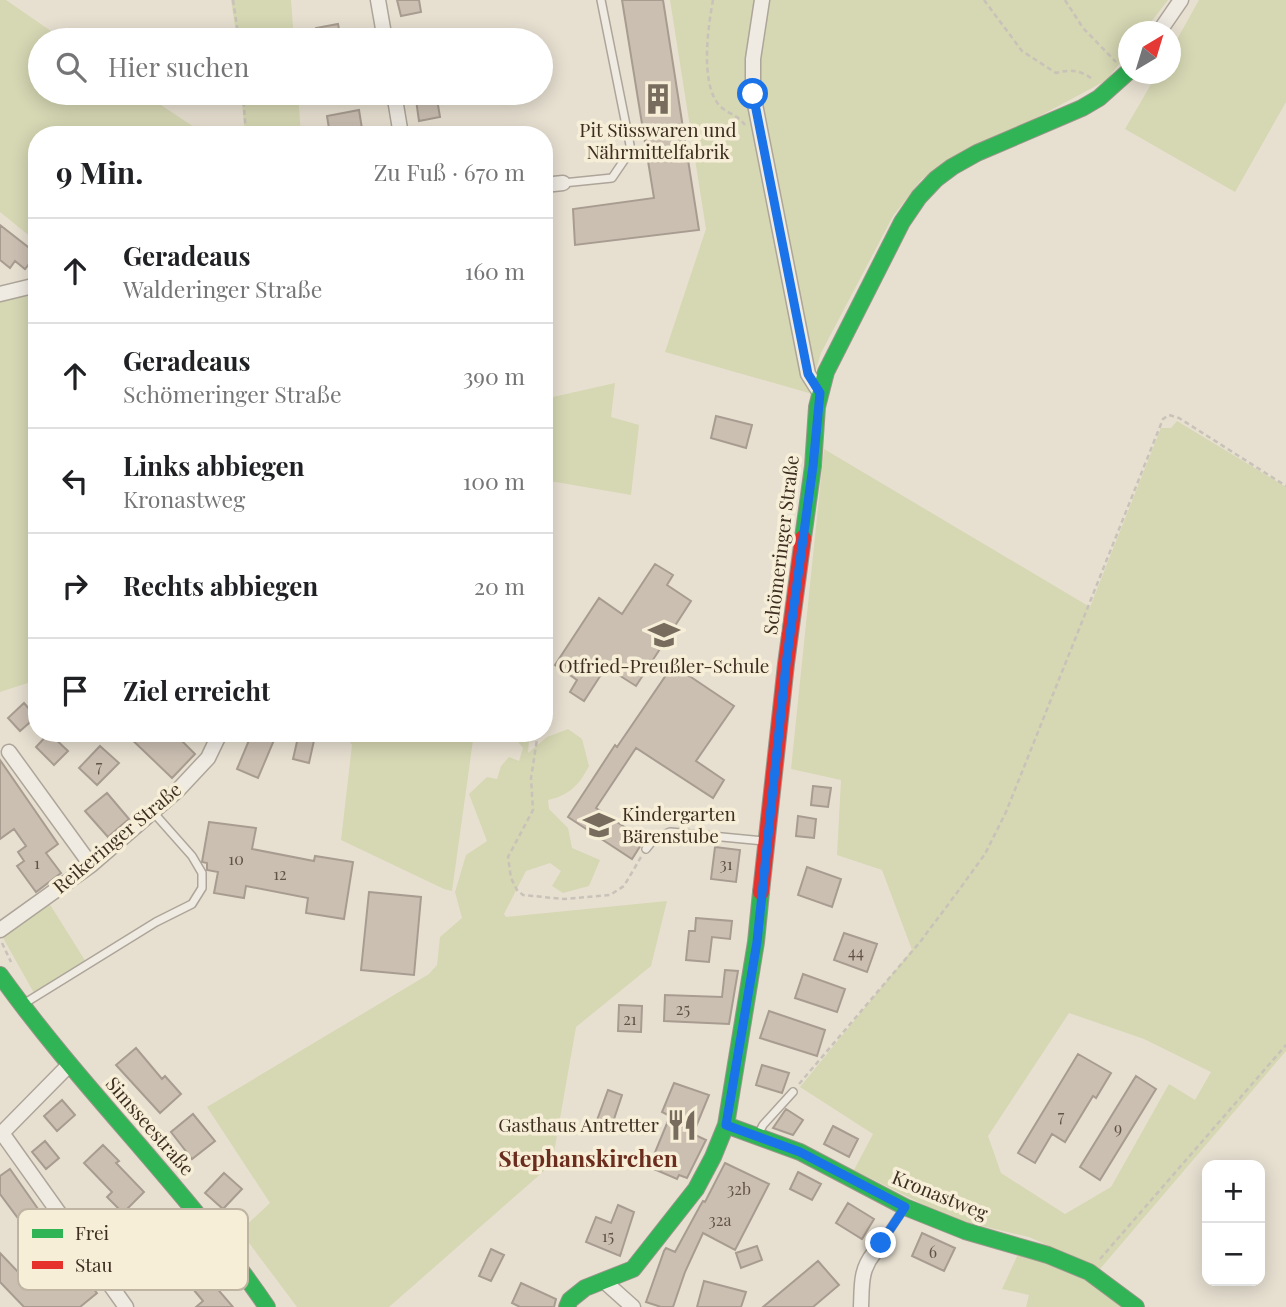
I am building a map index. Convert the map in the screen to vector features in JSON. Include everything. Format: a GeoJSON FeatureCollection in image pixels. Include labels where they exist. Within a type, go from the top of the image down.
{"type":"FeatureCollection","features":[{"type":"Feature","properties":{"kind":"street"},"geometry":{"type":"LineString","coordinates":[[378,0],[383,28]]}},
{"type":"Feature","properties":{"kind":"street"},"geometry":{"type":"LineString","coordinates":[[762,0],[753,59],[753,94],[808,374],[820,393]]}},
{"type":"Feature","properties":{"kind":"street"},"geometry":{"type":"LineString","coordinates":[[1167,21],[1181,0]]}},
{"type":"Feature","properties":{"kind":"street","name":"Schömeringer Straße"},"geometry":{"type":"LineString","coordinates":[[567,1307],[570,1300],[585,1288],[633,1269],[696,1189],[726,1125],[757,942],[786,664],[813,466],[820,393],[826,372],[902,222],[919,197],[952,167],[977,153],[1082,108],[1111,89],[1118,78]]}},
{"type":"Feature","properties":{"kind":"street"},"geometry":{"type":"LineString","coordinates":[[396,105],[400,126]]}},
{"type":"Feature","properties":{"kind":"street"},"geometry":{"type":"LineString","coordinates":[[553,185],[563,183]]}},
{"type":"Feature","properties":{"kind":"street"},"geometry":{"type":"LineString","coordinates":[[0,294],[28,287]]}},
{"type":"Feature","properties":{"kind":"street","name":"Reikeringer Straße"},"geometry":{"type":"LineString","coordinates":[[0,930],[91,866],[178,789],[208,758],[216,742]]}},
{"type":"Feature","properties":{"kind":"street"},"geometry":{"type":"LineString","coordinates":[[9,752],[91,866]]}},
{"type":"Feature","properties":{"kind":"street","name":"Simsseestraße"},"geometry":{"type":"LineString","coordinates":[[0,975],[69,1065],[193,1209]]}},
{"type":"Feature","properties":{"kind":"street"},"geometry":{"type":"LineString","coordinates":[[55,1209],[1,1134],[69,1065]]}},
{"type":"Feature","properties":{"kind":"street","name":"Kronastweg"},"geometry":{"type":"LineString","coordinates":[[726,1125],[800,1152],[905,1207],[965,1231],[1048,1255],[1089,1272],[1136,1307]]}},
{"type":"Feature","properties":{"kind":"street"},"geometry":{"type":"LineString","coordinates":[[860,1307],[862,1275],[874,1253]]}},
{"type":"Feature","properties":{"kind":"street","name":"Simsseestraße"},"geometry":{"type":"LineString","coordinates":[[248,1280],[267,1307]]}},
{"type":"Feature","properties":{"kind":"street"},"geometry":{"type":"LineString","coordinates":[[605,1282],[633,1307]]}},
{"type":"Feature","properties":{"kind":"street"},"geometry":{"type":"LineString","coordinates":[[114,1290],[126,1307]]}},
{"type":"Feature","properties":{"kind":"lane"},"geometry":{"type":"LineString","coordinates":[[563,183],[612,178],[631,150],[601,0]]}},
{"type":"Feature","properties":{"kind":"lane"},"geometry":{"type":"LineString","coordinates":[[21,1004],[37,997],[156,922],[192,904],[202,888],[202,873],[192,856],[152,812]]}},
{"type":"Feature","properties":{"kind":"lane"},"geometry":{"type":"LineString","coordinates":[[646,849],[654,839],[670,832],[769,841]]}},
{"type":"Feature","properties":{"kind":"lane"},"geometry":{"type":"LineString","coordinates":[[757,1136],[763,1125],[793,1092]]}},
{"type":"Feature","properties":{"kind":"lane"},"geometry":{"type":"LineString","coordinates":[[874,1253],[905,1207]]}},
{"type":"Feature","properties":{"kind":"path"},"geometry":{"type":"LineString","coordinates":[[233,0],[237,28]]}},
{"type":"Feature","properties":{"kind":"path"},"geometry":{"type":"LineString","coordinates":[[713,0],[708,27],[708,73],[712,93],[720,106],[740,118],[749,130],[761,139]]}},
{"type":"Feature","properties":{"kind":"path"},"geometry":{"type":"LineString","coordinates":[[984,0],[1013,43],[1031,59],[1056,73],[1080,71],[1098,82],[1106,83],[1111,89]]}},
{"type":"Feature","properties":{"kind":"path"},"geometry":{"type":"LineString","coordinates":[[1065,0],[1083,28],[1118,63]]}},
{"type":"Feature","properties":{"kind":"path"},"geometry":{"type":"LineString","coordinates":[[244,105],[245,126]]}},
{"type":"Feature","properties":{"kind":"path"},"geometry":{"type":"LineString","coordinates":[[793,1092],[920,942],[985,854],[1006,812],[1163,419],[1169,415],[1179,418],[1286,486]]}},
{"type":"Feature","properties":{"kind":"path"},"geometry":{"type":"LineString","coordinates":[[537,742],[531,778],[533,810],[508,858],[511,878],[517,890],[523,895],[564,899],[610,895],[624,886],[646,849]]}},
{"type":"Feature","properties":{"kind":"path"},"geometry":{"type":"LineString","coordinates":[[1089,1272],[1286,1045]]}},
{"type":"Feature","properties":{"kind":"green space"},"geometry":{"type":"Polygon","coordinates":[[[0,0],[6,0],[47,28],[28,28],[28,105],[161,105],[192,126],[28,126],[28,235],[0,212],[0,0]]]}},
{"type":"Feature","properties":{"kind":"green space"},"geometry":{"type":"Polygon","coordinates":[[[231,0],[291,0],[293,28],[235,28],[231,0]]]}},
{"type":"Feature","properties":{"kind":"green space"},"geometry":{"type":"Polygon","coordinates":[[[670,0],[1168,0],[1152,21],[1118,21],[1118,65],[1107,80],[922,179],[893,216],[821,353],[809,393],[665,352],[706,229],[670,0]]]}},
{"type":"Feature","properties":{"kind":"green space"},"geometry":{"type":"Polygon","coordinates":[[[1199,0],[1286,0],[1286,102],[1235,192],[1125,129],[1151,84],[1181,84],[1181,32],[1199,0]]]}},
{"type":"Feature","properties":{"kind":"green space"},"geometry":{"type":"Polygon","coordinates":[[[242,105],[299,105],[300,126],[244,126],[242,105]]]}},
{"type":"Feature","properties":{"kind":"green space"},"geometry":{"type":"Polygon","coordinates":[[[28,295],[28,683],[0,692],[0,301],[28,295]]]}},
{"type":"Feature","properties":{"kind":"green space"},"geometry":{"type":"Polygon","coordinates":[[[615,383],[611,417],[639,425],[631,495],[553,482],[553,397],[615,383]]]}},
{"type":"Feature","properties":{"kind":"green space"},"geometry":{"type":"Polygon","coordinates":[[[1177,421],[1286,487],[1286,1051],[1100,1269],[1029,1237],[952,1219],[854,1170],[873,1134],[800,1087],[912,950],[882,870],[837,855],[841,780],[791,769],[824,449],[1090,607],[1161,428],[1171,428],[1177,421]],[[1069,1013],[988,1136],[1001,1173],[1065,1214],[1111,1187],[1169,1084],[1195,1100],[1211,1072],[1144,1039],[1069,1013]]]}},
{"type":"Feature","properties":{"kind":"green space"},"geometry":{"type":"Polygon","coordinates":[[[568,729],[582,739],[589,766],[573,788],[548,800],[549,809],[568,828],[572,848],[600,860],[589,886],[563,893],[552,886],[561,871],[550,863],[526,871],[504,914],[506,917],[667,901],[651,966],[576,1027],[552,1164],[389,1307],[297,1307],[248,1242],[248,1224],[270,1203],[207,1107],[429,974],[437,965],[440,937],[462,918],[455,892],[466,855],[487,841],[469,794],[487,777],[497,779],[501,766],[509,757],[519,761],[523,748],[518,742],[529,742],[528,753],[541,742],[553,742],[553,735],[568,729]]]}},
{"type":"Feature","properties":{"kind":"green space"},"geometry":{"type":"Polygon","coordinates":[[[350,742],[473,742],[452,891],[341,840],[352,745],[350,742]]]}},
{"type":"Feature","properties":{"kind":"green space"},"geometry":{"type":"Polygon","coordinates":[[[49,903],[86,962],[34,993],[2,936],[49,903]]]}},
{"type":"Feature","properties":{"kind":"green space"},"geometry":{"type":"Polygon","coordinates":[[[1020,1250],[1084,1276],[1126,1307],[1026,1307],[1029,1295],[1002,1289],[1020,1250]]]}},
{"type":"Feature","properties":{"kind":"building"},"geometry":{"type":"Polygon","coordinates":[[[397,0],[419,0],[421,12],[401,16],[397,0]]]}},
{"type":"Feature","properties":{"kind":"building","name":"Pit Süsswaren und Nährmittelfabrik"},"geometry":{"type":"Polygon","coordinates":[[[622,0],[663,0],[699,230],[575,245],[573,209],[654,198],[622,0]]]}},
{"type":"Feature","properties":{"kind":"building"},"geometry":{"type":"Polygon","coordinates":[[[338,24],[339,28],[316,28],[338,24]]]}},
{"type":"Feature","properties":{"kind":"building"},"geometry":{"type":"Polygon","coordinates":[[[417,105],[438,105],[440,117],[419,121],[417,105]]]}},
{"type":"Feature","properties":{"kind":"building"},"geometry":{"type":"Polygon","coordinates":[[[359,110],[362,126],[329,126],[327,116],[359,110]]]}},
{"type":"Feature","properties":{"kind":"building"},"geometry":{"type":"Polygon","coordinates":[[[0,225],[28,247],[28,265],[25,269],[15,261],[10,268],[0,260],[0,225]]]}},
{"type":"Feature","properties":{"kind":"building"},"geometry":{"type":"Polygon","coordinates":[[[716,416],[752,425],[746,448],[711,438],[716,416]]]}},
{"type":"Feature","properties":{"kind":"building"},"geometry":{"type":"Polygon","coordinates":[[[655,564],[673,575],[667,585],[691,601],[636,686],[606,667],[584,701],[570,692],[577,680],[555,665],[599,598],[622,614],[655,564]]]}},
{"type":"Feature","properties":{"kind":"building"},"geometry":{"type":"Polygon","coordinates":[[[673,665],[734,706],[696,761],[724,780],[713,798],[636,748],[596,808],[644,840],[632,859],[568,817],[615,745],[617,747],[673,665]]]}},
{"type":"Feature","properties":{"kind":"building"},"geometry":{"type":"Polygon","coordinates":[[[24,703],[28,708],[28,724],[20,731],[8,718],[24,703]]]}},
{"type":"Feature","properties":{"kind":"building"},"geometry":{"type":"Polygon","coordinates":[[[41,742],[58,742],[68,751],[54,765],[36,747],[41,742]]]}},
{"type":"Feature","properties":{"kind":"building"},"geometry":{"type":"Polygon","coordinates":[[[134,742],[183,742],[195,754],[172,778],[134,742]]]}},
{"type":"Feature","properties":{"kind":"building"},"geometry":{"type":"Polygon","coordinates":[[[248,742],[273,742],[258,778],[237,769],[248,742]]]}},
{"type":"Feature","properties":{"kind":"building"},"geometry":{"type":"Polygon","coordinates":[[[297,742],[314,742],[309,763],[293,759],[297,742]]]}},
{"type":"Feature","properties":{"kind":"building"},"geometry":{"type":"Polygon","coordinates":[[[100,746],[119,763],[97,785],[79,768],[100,746]]]}},
{"type":"Feature","properties":{"kind":"building"},"geometry":{"type":"Polygon","coordinates":[[[0,760],[58,844],[46,853],[61,873],[36,892],[17,866],[24,861],[18,852],[26,846],[14,829],[0,839],[0,760]]]}},
{"type":"Feature","properties":{"kind":"building"},"geometry":{"type":"Polygon","coordinates":[[[813,786],[831,788],[828,807],[811,805],[813,786]]]}},
{"type":"Feature","properties":{"kind":"building"},"geometry":{"type":"Polygon","coordinates":[[[107,793],[129,819],[108,837],[85,811],[107,793]]]}},
{"type":"Feature","properties":{"kind":"building"},"geometry":{"type":"Polygon","coordinates":[[[798,816],[816,819],[814,838],[796,836],[798,816]]]}},
{"type":"Feature","properties":{"kind":"building"},"geometry":{"type":"Polygon","coordinates":[[[209,822],[256,828],[252,849],[314,861],[315,856],[353,862],[344,919],[306,913],[308,898],[246,886],[244,898],[214,893],[218,872],[207,870],[207,863],[202,862],[209,822]]]}},
{"type":"Feature","properties":{"kind":"building"},"geometry":{"type":"Polygon","coordinates":[[[715,847],[740,850],[736,882],[711,879],[715,847]]]}},
{"type":"Feature","properties":{"kind":"building"},"geometry":{"type":"Polygon","coordinates":[[[807,867],[841,879],[832,907],[798,895],[807,867]]]}},
{"type":"Feature","properties":{"kind":"building"},"geometry":{"type":"Polygon","coordinates":[[[369,892],[421,897],[414,975],[361,970],[369,892]]]}},
{"type":"Feature","properties":{"kind":"building"},"geometry":{"type":"Polygon","coordinates":[[[696,918],[732,921],[730,939],[712,937],[709,962],[686,960],[689,931],[695,931],[696,918]]]}},
{"type":"Feature","properties":{"kind":"building"},"geometry":{"type":"Polygon","coordinates":[[[844,933],[877,944],[867,972],[834,960],[844,933]]]}},
{"type":"Feature","properties":{"kind":"building"},"geometry":{"type":"Polygon","coordinates":[[[725,970],[738,971],[729,1024],[664,1021],[665,995],[722,997],[725,970]]]}},
{"type":"Feature","properties":{"kind":"building"},"geometry":{"type":"Polygon","coordinates":[[[803,974],[845,989],[837,1012],[795,998],[803,974]]]}},
{"type":"Feature","properties":{"kind":"building"},"geometry":{"type":"Polygon","coordinates":[[[619,1005],[642,1006],[641,1032],[618,1031],[619,1005]]]}},
{"type":"Feature","properties":{"kind":"building"},"geometry":{"type":"Polygon","coordinates":[[[769,1011],[825,1030],[817,1056],[760,1038],[769,1011]]]}},
{"type":"Feature","properties":{"kind":"building"},"geometry":{"type":"Polygon","coordinates":[[[136,1048],[162,1079],[165,1076],[181,1094],[160,1113],[116,1065],[136,1048]]]}},
{"type":"Feature","properties":{"kind":"building"},"geometry":{"type":"Polygon","coordinates":[[[1078,1054],[1111,1073],[1096,1098],[1093,1096],[1065,1142],[1052,1134],[1035,1163],[1018,1153],[1078,1054]]]}},
{"type":"Feature","properties":{"kind":"building"},"geometry":{"type":"Polygon","coordinates":[[[762,1065],[789,1073],[782,1093],[756,1085],[762,1065]]]}},
{"type":"Feature","properties":{"kind":"building"},"geometry":{"type":"Polygon","coordinates":[[[1136,1076],[1156,1089],[1100,1180],[1080,1167],[1136,1076]]]}},
{"type":"Feature","properties":{"kind":"building","name":"Gasthaus Antretter"},"geometry":{"type":"Polygon","coordinates":[[[674,1083],[709,1095],[693,1134],[706,1140],[687,1178],[679,1175],[677,1179],[649,1167],[670,1116],[662,1112],[674,1083]]]}},
{"type":"Feature","properties":{"kind":"building"},"geometry":{"type":"Polygon","coordinates":[[[608,1090],[622,1095],[611,1128],[596,1123],[608,1090]]]}},
{"type":"Feature","properties":{"kind":"building"},"geometry":{"type":"Polygon","coordinates":[[[62,1100],[75,1115],[57,1131],[44,1116],[62,1100]]]}},
{"type":"Feature","properties":{"kind":"building"},"geometry":{"type":"Polygon","coordinates":[[[786,1109],[803,1120],[793,1135],[773,1128],[786,1109]]]}},
{"type":"Feature","properties":{"kind":"building"},"geometry":{"type":"Polygon","coordinates":[[[193,1114],[215,1141],[192,1159],[171,1132],[193,1114]]]}},
{"type":"Feature","properties":{"kind":"building"},"geometry":{"type":"Polygon","coordinates":[[[833,1126],[858,1139],[849,1157],[824,1144],[833,1126]]]}},
{"type":"Feature","properties":{"kind":"building"},"geometry":{"type":"Polygon","coordinates":[[[45,1141],[59,1158],[46,1169],[32,1152],[45,1141]]]}},
{"type":"Feature","properties":{"kind":"building"},"geometry":{"type":"Polygon","coordinates":[[[103,1145],[144,1192],[127,1209],[119,1209],[107,1197],[112,1192],[84,1163],[103,1145]]]}},
{"type":"Feature","properties":{"kind":"building"},"geometry":{"type":"Polygon","coordinates":[[[725,1163],[769,1184],[735,1250],[703,1233],[673,1307],[661,1307],[646,1302],[664,1251],[666,1248],[675,1252],[725,1163]]]}},
{"type":"Feature","properties":{"kind":"building"},"geometry":{"type":"Polygon","coordinates":[[[10,1169],[38,1209],[18,1209],[18,1218],[0,1194],[0,1176],[10,1169]]]}},
{"type":"Feature","properties":{"kind":"building"},"geometry":{"type":"Polygon","coordinates":[[[798,1172],[821,1184],[812,1200],[790,1189],[798,1172]]]}},
{"type":"Feature","properties":{"kind":"building"},"geometry":{"type":"Polygon","coordinates":[[[224,1173],[242,1189],[223,1209],[205,1193],[224,1173]]]}},
{"type":"Feature","properties":{"kind":"building"},"geometry":{"type":"Polygon","coordinates":[[[848,1203],[874,1219],[862,1239],[836,1223],[848,1203]]]}},
{"type":"Feature","properties":{"kind":"building"},"geometry":{"type":"Polygon","coordinates":[[[618,1205],[634,1212],[620,1256],[586,1242],[596,1217],[611,1223],[618,1205]]]}},
{"type":"Feature","properties":{"kind":"building"},"geometry":{"type":"Polygon","coordinates":[[[922,1233],[955,1248],[944,1271],[912,1256],[922,1233]]]}},
{"type":"Feature","properties":{"kind":"building"},"geometry":{"type":"Polygon","coordinates":[[[757,1246],[762,1260],[741,1268],[736,1253],[757,1246]]]}},
{"type":"Feature","properties":{"kind":"building"},"geometry":{"type":"Polygon","coordinates":[[[491,1249],[504,1255],[491,1281],[479,1276],[491,1249]]]}},
{"type":"Feature","properties":{"kind":"building"},"geometry":{"type":"Polygon","coordinates":[[[0,1253],[18,1272],[18,1290],[95,1290],[97,1293],[80,1307],[24,1307],[0,1282],[0,1253]]]}},
{"type":"Feature","properties":{"kind":"building"},"geometry":{"type":"Polygon","coordinates":[[[818,1261],[839,1285],[813,1307],[763,1307],[818,1261]]]}},
{"type":"Feature","properties":{"kind":"building"},"geometry":{"type":"Polygon","coordinates":[[[704,1281],[746,1292],[741,1307],[697,1307],[704,1281]]]}},
{"type":"Feature","properties":{"kind":"building"},"geometry":{"type":"Polygon","coordinates":[[[521,1283],[556,1299],[554,1307],[520,1307],[512,1303],[521,1283]]]}},
{"type":"Feature","properties":{"kind":"building"},"geometry":{"type":"Polygon","coordinates":[[[194,1290],[218,1290],[233,1307],[196,1307],[203,1301],[194,1290]]]}},
{"type":"Feature","properties":{"kind":"traffic: fast"},"geometry":{"type":"LineString","coordinates":[[803,538],[813,466],[817,407],[826,372],[902,222],[919,197],[952,167],[977,153],[1082,108],[1099,98],[1118,81]]}},
{"type":"Feature","properties":{"kind":"traffic: fast"},"geometry":{"type":"LineString","coordinates":[[567,1307],[570,1300],[585,1288],[633,1269],[696,1189],[713,1157],[726,1125],[756,942],[761,892]]}},
{"type":"Feature","properties":{"kind":"traffic: fast"},"geometry":{"type":"LineString","coordinates":[[0,975],[65,1059],[192,1209]]}},
{"type":"Feature","properties":{"kind":"traffic: fast"},"geometry":{"type":"LineString","coordinates":[[726,1125],[800,1152],[905,1207],[965,1231],[1048,1255],[1089,1272],[1136,1307]]}},
{"type":"Feature","properties":{"kind":"traffic: fast"},"geometry":{"type":"LineString","coordinates":[[248,1281],[267,1307]]}},
{"type":"Feature","properties":{"kind":"traffic: jam"},"geometry":{"type":"LineString","coordinates":[[761,892],[803,538]]}},
{"type":"Feature","properties":{"kind":"place","name":"Pit Süsswaren und Nährmittelfabrik"},"geometry":{"type":"Point","coordinates":[658,99]}},
{"type":"Feature","properties":{"kind":"place","name":"Otfried-Preußler-Schule"},"geometry":{"type":"Point","coordinates":[664,635]}},
{"type":"Feature","properties":{"kind":"place","name":"Kindergarten Bärenstube"},"geometry":{"type":"Point","coordinates":[599,825]}},
{"type":"Feature","properties":{"kind":"place","name":"Gasthaus Antretter"},"geometry":{"type":"Point","coordinates":[682,1125]}},
{"type":"Feature","properties":{"kind":"district","name":"Stephanskirchen"},"geometry":{"type":"Point","coordinates":[588,1159]}},
{"type":"Feature","properties":{"kind":"route"},"geometry":{"type":"LineString","coordinates":[[753,94],[808,374],[820,393],[813,466],[786,664],[757,942],[726,1125],[800,1152],[905,1207],[881,1243]]}}]}
